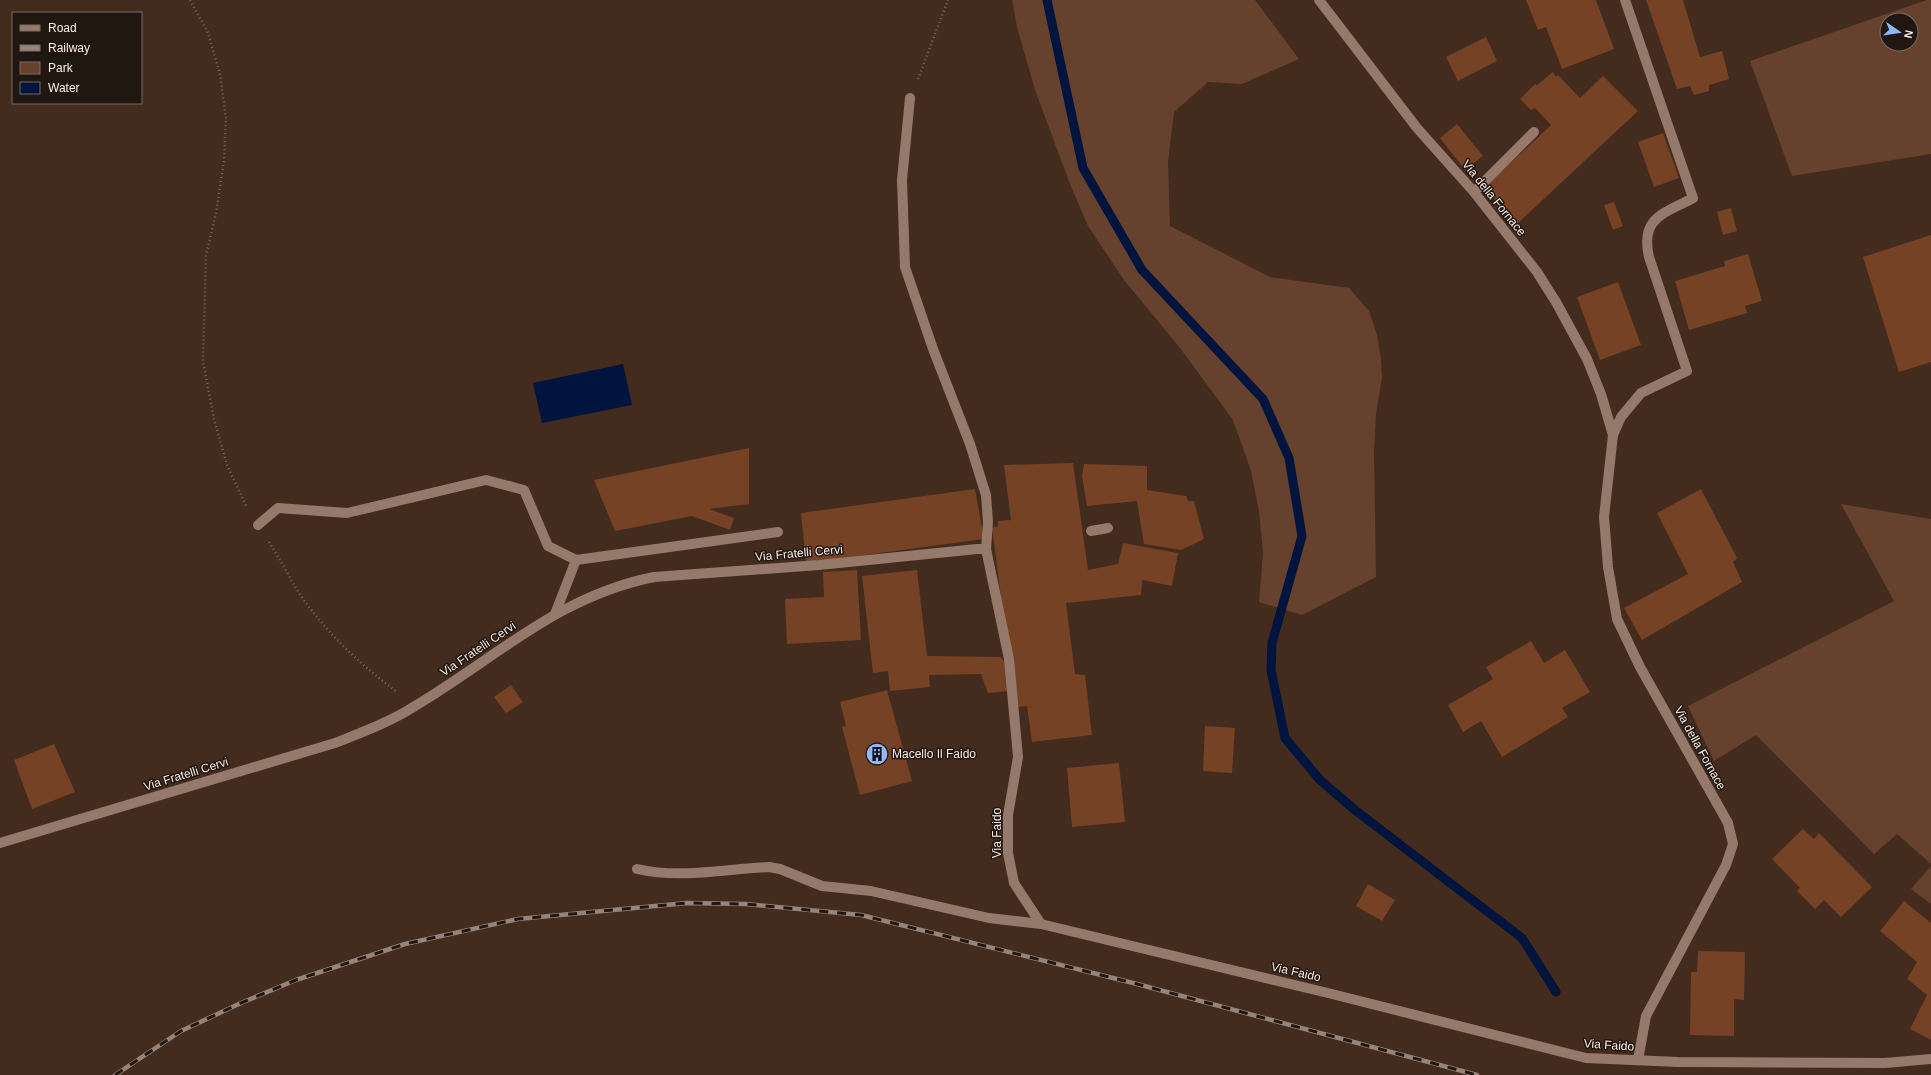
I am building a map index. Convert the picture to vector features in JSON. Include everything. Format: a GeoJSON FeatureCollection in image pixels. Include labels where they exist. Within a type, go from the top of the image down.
{"type":"FeatureCollection","features":[{"type":"Feature","properties":{"kind":"street","name":"Via della Fornace"},"geometry":{"type":"LineString","coordinates":[[1319,0],[1417,128],[1474,192],[1537,272],[1556,302],[1587,359],[1601,394],[1613,435]]}},
{"type":"Feature","properties":{"kind":"street","name":"Via della Fornace"},"geometry":{"type":"LineString","coordinates":[[1625,0],[1693,198],[1658,217],[1648,229],[1646,242],[1687,371],[1641,393],[1621,417],[1613,435],[1604,517],[1608,567],[1618,619],[1640,667],[1728,823],[1733,844],[1726,865],[1646,1016],[1638,1060]]}},
{"type":"Feature","properties":{"kind":"street","name":"Via Faido"},"geometry":{"type":"LineString","coordinates":[[910,98],[902,180],[905,267],[933,349],[970,444],[986,495],[988,522],[986,549],[1009,659],[1018,757],[1008,815],[1008,853],[1014,883],[1041,924],[1328,993],[1586,1058],[1885,1063],[1931,1059]]}},
{"type":"Feature","properties":{"kind":"street"},"geometry":{"type":"LineString","coordinates":[[1474,192],[1534,132]]}},
{"type":"Feature","properties":{"kind":"street"},"geometry":{"type":"LineString","coordinates":[[258,525],[278,508],[347,513],[486,480],[524,490],[548,546],[576,560],[778,532]]}},
{"type":"Feature","properties":{"kind":"street"},"geometry":{"type":"LineString","coordinates":[[1091,531],[1108,528]]}},
{"type":"Feature","properties":{"kind":"street","name":"Via Fratelli Cervi"},"geometry":{"type":"LineString","coordinates":[[0,843],[335,743],[383,724],[416,706],[555,614],[606,590],[629,582],[654,577],[819,565],[986,549]]}},
{"type":"Feature","properties":{"kind":"street"},"geometry":{"type":"LineString","coordinates":[[555,614],[576,560]]}},
{"type":"Feature","properties":{"kind":"street"},"geometry":{"type":"LineString","coordinates":[[637,869],[653,873],[683,873],[769,867],[780,869],[822,886],[871,891],[989,918],[1041,924]]}},
{"type":"Feature","properties":{"kind":"path"},"geometry":{"type":"LineString","coordinates":[[190,0],[208,33],[220,74],[226,119],[224,161],[216,213],[206,255],[203,361],[214,419],[227,465],[249,512],[295,586],[321,622],[345,649],[376,677],[416,706]]}},
{"type":"Feature","properties":{"kind":"path"},"geometry":{"type":"LineString","coordinates":[[910,98],[948,0]]}},
{"type":"Feature","properties":{"kind":"green space"},"geometry":{"type":"Polygon","coordinates":[[[1012,0],[1255,0],[1299,59],[1242,84],[1208,82],[1174,112],[1168,162],[1170,226],[1270,277],[1349,288],[1369,311],[1377,335],[1382,377],[1376,414],[1374,451],[1376,577],[1302,615],[1259,602],[1263,553],[1259,511],[1251,471],[1233,420],[1180,348],[1124,280],[1088,226],[1070,184],[1035,90],[1017,27],[1012,0]]]}},
{"type":"Feature","properties":{"kind":"green space"},"geometry":{"type":"Polygon","coordinates":[[[1931,0],[1931,154],[1792,176],[1750,61],[1879,17],[1879,52],[1919,52],[1919,12],[1892,12],[1931,0]]]}},
{"type":"Feature","properties":{"kind":"green space"},"geometry":{"type":"Polygon","coordinates":[[[1841,504],[1931,519],[1931,864],[1897,834],[1874,854],[1756,735],[1714,761],[1688,706],[1894,601],[1841,504]]]}},
{"type":"Feature","properties":{"kind":"green space"},"geometry":{"type":"Polygon","coordinates":[[[1931,866],[1931,904],[1911,889],[1931,866]]]}},
{"type":"Feature","properties":{"kind":"water"},"geometry":{"type":"Polygon","coordinates":[[[623,364],[632,405],[542,423],[533,383],[623,364]]]}},
{"type":"Feature","properties":{"kind":"building"},"geometry":{"type":"Polygon","coordinates":[[[1526,0],[1596,0],[1614,49],[1562,69],[1546,27],[1538,30],[1526,0]]]}},
{"type":"Feature","properties":{"kind":"building"},"geometry":{"type":"Polygon","coordinates":[[[1646,0],[1683,0],[1700,57],[1722,51],[1729,79],[1709,85],[1709,91],[1694,95],[1690,86],[1677,89],[1646,0]]]}},
{"type":"Feature","properties":{"kind":"building"},"geometry":{"type":"Polygon","coordinates":[[[1486,37],[1497,61],[1458,81],[1446,57],[1486,37]]]}},
{"type":"Feature","properties":{"kind":"building"},"geometry":{"type":"Polygon","coordinates":[[[1553,72],[1556,77],[1558,75],[1580,98],[1603,76],[1638,111],[1517,224],[1484,188],[1551,125],[1535,108],[1531,110],[1520,99],[1535,84],[1537,85],[1553,72]]]}},
{"type":"Feature","properties":{"kind":"building"},"geometry":{"type":"Polygon","coordinates":[[[1457,124],[1483,156],[1465,170],[1440,138],[1457,124]]]}},
{"type":"Feature","properties":{"kind":"building"},"geometry":{"type":"Polygon","coordinates":[[[1663,133],[1679,178],[1654,187],[1638,142],[1663,133]]]}},
{"type":"Feature","properties":{"kind":"building"},"geometry":{"type":"Polygon","coordinates":[[[1614,202],[1623,226],[1613,230],[1604,205],[1614,202]]]}},
{"type":"Feature","properties":{"kind":"building"},"geometry":{"type":"Polygon","coordinates":[[[1731,208],[1737,231],[1723,235],[1717,212],[1731,208]]]}},
{"type":"Feature","properties":{"kind":"building"},"geometry":{"type":"Polygon","coordinates":[[[1931,235],[1931,362],[1899,372],[1863,257],[1931,235]]]}},
{"type":"Feature","properties":{"kind":"building"},"geometry":{"type":"Polygon","coordinates":[[[1748,254],[1762,301],[1745,306],[1747,313],[1689,330],[1675,281],[1725,266],[1724,261],[1748,254]]]}},
{"type":"Feature","properties":{"kind":"building"},"geometry":{"type":"Polygon","coordinates":[[[1618,282],[1641,345],[1600,360],[1577,297],[1618,282]]]}},
{"type":"Feature","properties":{"kind":"building"},"geometry":{"type":"Polygon","coordinates":[[[749,448],[749,504],[709,509],[734,518],[730,530],[692,516],[615,531],[594,480],[749,448]]]}},
{"type":"Feature","properties":{"kind":"building"},"geometry":{"type":"Polygon","coordinates":[[[1073,463],[1088,570],[1118,564],[1123,543],[1178,553],[1172,586],[1142,580],[1141,595],[1066,603],[1075,674],[1085,675],[1092,735],[1032,742],[1027,706],[1018,707],[1009,659],[992,528],[998,526],[998,521],[1011,520],[1004,465],[1073,463]]]}},
{"type":"Feature","properties":{"kind":"building"},"geometry":{"type":"Polygon","coordinates":[[[1084,464],[1147,466],[1147,490],[1186,496],[1188,501],[1194,501],[1204,539],[1181,550],[1144,544],[1137,501],[1087,506],[1082,476],[1084,464]]]}},
{"type":"Feature","properties":{"kind":"building"},"geometry":{"type":"Polygon","coordinates":[[[975,489],[984,539],[806,563],[801,513],[975,489]]]}},
{"type":"Feature","properties":{"kind":"building"},"geometry":{"type":"Polygon","coordinates":[[[1701,489],[1737,558],[1733,562],[1742,582],[1642,640],[1624,608],[1688,574],[1657,513],[1701,489]]]}},
{"type":"Feature","properties":{"kind":"building"},"geometry":{"type":"Polygon","coordinates":[[[857,570],[861,640],[787,644],[785,599],[824,597],[823,572],[857,570]]]}},
{"type":"Feature","properties":{"kind":"building"},"geometry":{"type":"Polygon","coordinates":[[[917,570],[927,656],[1000,657],[1008,665],[1009,691],[988,693],[981,674],[929,675],[930,687],[890,691],[888,671],[873,673],[862,576],[917,570]]]}},
{"type":"Feature","properties":{"kind":"building"},"geometry":{"type":"Polygon","coordinates":[[[1531,641],[1544,663],[1565,650],[1590,692],[1562,708],[1568,717],[1502,757],[1481,721],[1463,732],[1448,705],[1493,679],[1486,667],[1531,641]]]}},
{"type":"Feature","properties":{"kind":"building"},"geometry":{"type":"Polygon","coordinates":[[[511,685],[523,702],[506,713],[494,697],[511,685]]]}},
{"type":"Feature","properties":{"kind":"building","name":"Macello Il Faido"},"geometry":{"type":"Polygon","coordinates":[[[887,690],[912,781],[860,795],[842,727],[846,726],[840,702],[887,690]]]}},
{"type":"Feature","properties":{"kind":"building"},"geometry":{"type":"Polygon","coordinates":[[[1205,726],[1235,728],[1232,773],[1203,771],[1205,726]]]}},
{"type":"Feature","properties":{"kind":"building"},"geometry":{"type":"Polygon","coordinates":[[[54,744],[75,792],[32,809],[14,760],[54,744]]]}},
{"type":"Feature","properties":{"kind":"building"},"geometry":{"type":"Polygon","coordinates":[[[1119,763],[1125,822],[1072,827],[1067,768],[1119,763]]]}},
{"type":"Feature","properties":{"kind":"building"},"geometry":{"type":"Polygon","coordinates":[[[1803,829],[1814,839],[1819,833],[1872,887],[1841,917],[1824,900],[1815,909],[1797,891],[1800,888],[1772,859],[1803,829]]]}},
{"type":"Feature","properties":{"kind":"building"},"geometry":{"type":"Polygon","coordinates":[[[1368,884],[1395,900],[1382,921],[1356,906],[1368,884]]]}},
{"type":"Feature","properties":{"kind":"building"},"geometry":{"type":"Polygon","coordinates":[[[1904,901],[1931,923],[1931,1040],[1910,1029],[1927,995],[1907,979],[1917,962],[1880,931],[1904,901]]]}},
{"type":"Feature","properties":{"kind":"building"},"geometry":{"type":"Polygon","coordinates":[[[1698,951],[1745,952],[1744,1000],[1734,999],[1734,1036],[1690,1035],[1691,972],[1697,972],[1698,951]]]}},
{"type":"Feature","properties":{"kind":"waterway"},"geometry":{"type":"LineString","coordinates":[[1047,0],[1083,168],[1142,270],[1263,399],[1289,458],[1302,536],[1272,643],[1271,670],[1285,738],[1320,780],[1355,810],[1522,938],[1556,992]]}},
{"type":"Feature","properties":{"kind":"railway"},"geometry":{"type":"LineString","coordinates":[[115,1075],[181,1031],[241,1003],[296,980],[405,944],[518,919],[687,903],[745,904],[861,915],[1137,984],[1477,1075]]}},
{"type":"Feature","properties":{"kind":"place","name":"Macello Il Faido"},"geometry":{"type":"Point","coordinates":[877,754]}}]}
